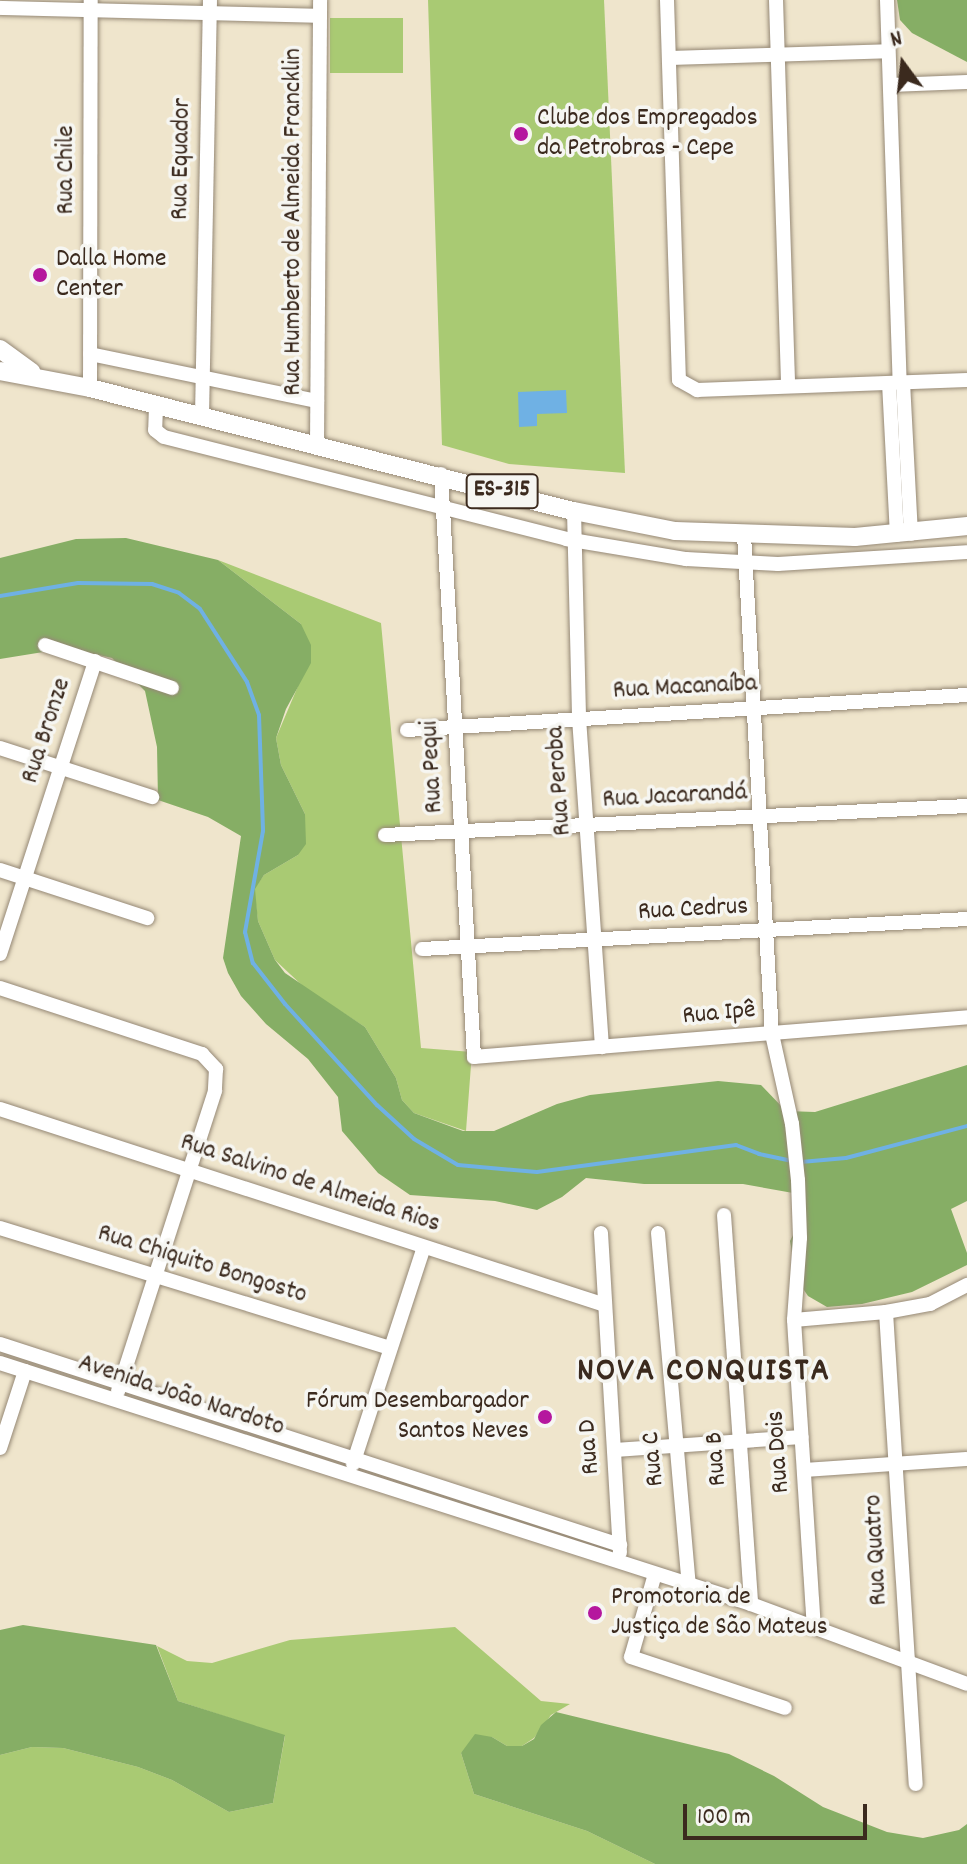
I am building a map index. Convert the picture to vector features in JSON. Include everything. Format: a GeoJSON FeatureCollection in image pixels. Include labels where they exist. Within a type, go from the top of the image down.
{"type":"FeatureCollection","features":[{"type":"Feature","properties":{"kind":"main road"},"geometry":{"type":"LineString","coordinates":[[0,349],[45,379]]}},
{"type":"Feature","properties":{"kind":"main road","name":"ES-315"},"geometry":{"type":"LineString","coordinates":[[0,371],[90,388],[441,474],[574,511],[675,531],[744,535],[904,535],[967,526]]}},
{"type":"Feature","properties":{"kind":"main road"},"geometry":{"type":"LineString","coordinates":[[0,385],[45,379]]}},
{"type":"Feature","properties":{"kind":"street","name":"Rua Humberto de Almeida Francklin"},"geometry":{"type":"LineString","coordinates":[[317,445],[320,0]]}},
{"type":"Feature","properties":{"kind":"street"},"geometry":{"type":"LineString","coordinates":[[667,0],[679,380],[697,390],[967,380]]}},
{"type":"Feature","properties":{"kind":"street"},"geometry":{"type":"LineString","coordinates":[[776,0],[788,386]]}},
{"type":"Feature","properties":{"kind":"street"},"geometry":{"type":"LineString","coordinates":[[887,0],[904,535]]}},
{"type":"Feature","properties":{"kind":"street","name":"Rua Chile"},"geometry":{"type":"LineString","coordinates":[[90,388],[91,6]]}},
{"type":"Feature","properties":{"kind":"street"},"geometry":{"type":"LineString","coordinates":[[0,8],[210,7],[319,16]]}},
{"type":"Feature","properties":{"kind":"street","name":"Rua Equador"},"geometry":{"type":"LineString","coordinates":[[202,416],[210,7]]}},
{"type":"Feature","properties":{"kind":"street"},"geometry":{"type":"LineString","coordinates":[[670,58],[888,51]]}},
{"type":"Feature","properties":{"kind":"street"},"geometry":{"type":"LineString","coordinates":[[890,85],[967,82]]}},
{"type":"Feature","properties":{"kind":"street"},"geometry":{"type":"LineString","coordinates":[[90,354],[317,401]]}},
{"type":"Feature","properties":{"kind":"street"},"geometry":{"type":"LineString","coordinates":[[156,406],[155,430],[164,437],[575,540],[686,559],[778,564],[967,552]]}},
{"type":"Feature","properties":{"kind":"street","name":"Rua Pequi"},"geometry":{"type":"LineString","coordinates":[[441,474],[474,1057]]}},
{"type":"Feature","properties":{"kind":"street","name":"Rua Peroba"},"geometry":{"type":"LineString","coordinates":[[574,511],[579,718],[602,1047]]}},
{"type":"Feature","properties":{"kind":"street"},"geometry":{"type":"LineString","coordinates":[[744,535],[772,1034]]}},
{"type":"Feature","properties":{"kind":"street"},"geometry":{"type":"LineString","coordinates":[[45,645],[172,688]]}},
{"type":"Feature","properties":{"kind":"street","name":"Rua Bronze"},"geometry":{"type":"LineString","coordinates":[[0,954],[95,661]]}},
{"type":"Feature","properties":{"kind":"street","name":"Rua Macanaíba"},"geometry":{"type":"LineString","coordinates":[[407,730],[967,695]]}},
{"type":"Feature","properties":{"kind":"street"},"geometry":{"type":"LineString","coordinates":[[0,748],[152,797]]}},
{"type":"Feature","properties":{"kind":"street","name":"Rua Jacarandá"},"geometry":{"type":"LineString","coordinates":[[385,835],[967,806]]}},
{"type":"Feature","properties":{"kind":"street"},"geometry":{"type":"LineString","coordinates":[[0,870],[147,918]]}},
{"type":"Feature","properties":{"kind":"street","name":"Rua Cedrus"},"geometry":{"type":"LineString","coordinates":[[422,949],[967,919]]}},
{"type":"Feature","properties":{"kind":"street"},"geometry":{"type":"LineString","coordinates":[[0,988],[202,1054],[216,1069],[215,1091],[115,1400]]}},
{"type":"Feature","properties":{"kind":"street","name":"Rua Ipê"},"geometry":{"type":"LineString","coordinates":[[474,1057],[967,1017]]}},
{"type":"Feature","properties":{"kind":"street","name":"Rua Dois"},"geometry":{"type":"LineString","coordinates":[[772,1034],[792,1124],[798,1180],[800,1238],[794,1320],[814,1626]]}},
{"type":"Feature","properties":{"kind":"street","name":"Rua Salvino de Almeida Rios"},"geometry":{"type":"LineString","coordinates":[[0,1109],[605,1305]]}},
{"type":"Feature","properties":{"kind":"street","name":"Rua B"},"geometry":{"type":"LineString","coordinates":[[724,1215],[751,1604]]}},
{"type":"Feature","properties":{"kind":"street","name":"Rua Chiquito Bongosto"},"geometry":{"type":"LineString","coordinates":[[0,1228],[390,1348]]}},
{"type":"Feature","properties":{"kind":"street","name":"Rua D"},"geometry":{"type":"LineString","coordinates":[[601,1233],[621,1563]]}},
{"type":"Feature","properties":{"kind":"street","name":"Rua C"},"geometry":{"type":"LineString","coordinates":[[658,1233],[689,1585]]}},
{"type":"Feature","properties":{"kind":"street"},"geometry":{"type":"LineString","coordinates":[[350,1474],[424,1247]]}},
{"type":"Feature","properties":{"kind":"street"},"geometry":{"type":"LineString","coordinates":[[794,1320],[886,1312],[930,1304],[967,1285]]}},
{"type":"Feature","properties":{"kind":"street","name":"Rua Quatro"},"geometry":{"type":"LineString","coordinates":[[886,1312],[916,1784]]}},
{"type":"Feature","properties":{"kind":"street","name":"Avenida João Nardoto"},"geometry":{"type":"LineString","coordinates":[[0,1344],[620,1545]]}},
{"type":"Feature","properties":{"kind":"street","name":"Avenida João Nardoto"},"geometry":{"type":"LineString","coordinates":[[0,1363],[751,1604],[967,1684]]}},
{"type":"Feature","properties":{"kind":"street"},"geometry":{"type":"LineString","coordinates":[[0,1448],[25,1371]]}},
{"type":"Feature","properties":{"kind":"street"},"geometry":{"type":"LineString","coordinates":[[615,1450],[802,1437]]}},
{"type":"Feature","properties":{"kind":"street"},"geometry":{"type":"LineString","coordinates":[[804,1470],[967,1459]]}},
{"type":"Feature","properties":{"kind":"street"},"geometry":{"type":"LineString","coordinates":[[655,1574],[631,1657],[785,1708]]}},
{"type":"Feature","properties":{"kind":"green space","name":"Clube dos Empregados da Petrobras - Cepe"},"geometry":{"type":"Polygon","coordinates":[[[428,0],[604,0],[625,473],[509,464],[442,445],[428,0]]]}},
{"type":"Feature","properties":{"kind":"green space"},"geometry":{"type":"Polygon","coordinates":[[[897,0],[967,0],[967,62],[912,33],[900,20],[897,0]]]}},
{"type":"Feature","properties":{"kind":"green space"},"geometry":{"type":"Polygon","coordinates":[[[330,18],[403,18],[403,73],[330,73],[330,18]]]}},
{"type":"Feature","properties":{"kind":"green space"},"geometry":{"type":"Polygon","coordinates":[[[126,538],[218,560],[301,624],[311,645],[311,663],[286,709],[276,738],[281,765],[305,814],[306,844],[298,855],[264,875],[255,889],[258,921],[275,960],[285,973],[365,1027],[396,1078],[402,1100],[414,1113],[463,1131],[494,1131],[557,1104],[590,1095],[718,1081],[761,1085],[786,1111],[815,1112],[967,1065],[967,1201],[951,1209],[967,1253],[967,1265],[912,1292],[862,1304],[827,1307],[808,1296],[797,1280],[790,1241],[796,1229],[793,1193],[743,1184],[644,1184],[586,1178],[562,1197],[537,1210],[495,1201],[410,1195],[378,1173],[342,1131],[338,1097],[308,1059],[266,1024],[241,996],[228,973],[223,958],[241,836],[208,817],[158,800],[157,747],[145,691],[112,658],[68,648],[0,659],[0,558],[76,539],[126,538]]]}},
{"type":"Feature","properties":{"kind":"green space"},"geometry":{"type":"Polygon","coordinates":[[[218,560],[381,623],[421,1048],[472,1052],[466,1131],[414,1113],[402,1100],[396,1078],[365,1027],[305,988],[275,960],[258,921],[254,889],[264,875],[298,855],[305,814],[281,765],[276,738],[298,686],[301,624],[218,560]]]}},
{"type":"Feature","properties":{"kind":"green space"},"geometry":{"type":"Polygon","coordinates":[[[23,1625],[156,1645],[178,1701],[285,1735],[273,1803],[229,1812],[172,1780],[138,1767],[63,1748],[32,1747],[0,1755],[0,1630],[23,1625]]]}},
{"type":"Feature","properties":{"kind":"green space"},"geometry":{"type":"Polygon","coordinates":[[[455,1627],[541,1701],[570,1704],[551,1715],[534,1738],[522,1746],[507,1746],[492,1737],[461,1753],[474,1794],[587,1831],[655,1864],[0,1864],[0,1755],[32,1747],[63,1748],[138,1767],[172,1780],[229,1812],[273,1803],[285,1736],[178,1701],[157,1646],[187,1661],[212,1663],[290,1640],[455,1627]]]}},
{"type":"Feature","properties":{"kind":"green space"},"geometry":{"type":"Polygon","coordinates":[[[556,1712],[729,1754],[774,1776],[823,1807],[887,1832],[923,1838],[959,1830],[967,1824],[967,1864],[655,1864],[587,1831],[474,1794],[461,1753],[475,1734],[492,1737],[507,1746],[522,1746],[534,1739],[541,1725],[556,1712]]]}},
{"type":"Feature","properties":{"kind":"water"},"geometry":{"type":"Polygon","coordinates":[[[566,390],[567,413],[537,414],[537,426],[519,427],[518,392],[566,390]]]}},
{"type":"Feature","properties":{"kind":"waterway"},"geometry":{"type":"LineString","coordinates":[[0,596],[78,583],[152,584],[179,593],[200,609],[247,682],[259,715],[263,831],[245,932],[253,963],[285,1004],[377,1105],[414,1139],[458,1165],[537,1172],[736,1145],[792,1161]]}},
{"type":"Feature","properties":{"kind":"waterway"},"geometry":{"type":"LineString","coordinates":[[801,1162],[846,1158],[967,1126]]}},
{"type":"Feature","properties":{"kind":"place","name":"Clube dos Empregados da Petrobras - Cepe"},"geometry":{"type":"Point","coordinates":[521,134]}},
{"type":"Feature","properties":{"kind":"place","name":"Dalla Home Center"},"geometry":{"type":"Point","coordinates":[40,275]}},
{"type":"Feature","properties":{"kind":"place","name":"Fórum Desembargador Santos Neves"},"geometry":{"type":"Point","coordinates":[545,1417]}},
{"type":"Feature","properties":{"kind":"place","name":"Promotoria de Justiça de São Mateus"},"geometry":{"type":"Point","coordinates":[595,1613]}},
{"type":"Feature","properties":{"kind":"district","name":"NOVA CONQUISTA"},"geometry":{"type":"Point","coordinates":[704,1373]}}]}
